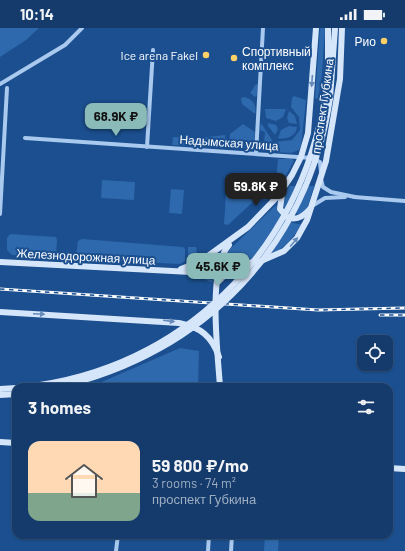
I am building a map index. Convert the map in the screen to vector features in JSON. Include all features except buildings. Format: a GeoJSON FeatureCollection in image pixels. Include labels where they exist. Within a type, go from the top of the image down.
{"type":"FeatureCollection","features":[{"type":"Feature","properties":{"kind":"main road","name":"проспект Губкина"},"geometry":{"type":"LineString","coordinates":[[236,236],[264,212],[284,188],[301,157],[309,125],[316,28]]}},
{"type":"Feature","properties":{"kind":"main road"},"geometry":{"type":"LineString","coordinates":[[73,383],[104,375],[156,352],[198,324],[236,290],[271,248],[298,202],[318,154],[328,97],[328,28]]}},
{"type":"Feature","properties":{"kind":"main road","name":"проспект Губкина"},"geometry":{"type":"LineString","coordinates":[[328,97],[335,28]]}},
{"type":"Feature","properties":{"kind":"main road","name":"проспект Губкина"},"geometry":{"type":"LineString","coordinates":[[218,268],[261,261],[273,257],[290,247],[301,232],[312,206],[321,177],[336,105],[340,79],[342,28]]}},
{"type":"Feature","properties":{"kind":"main road"},"geometry":{"type":"LineString","coordinates":[[52,383],[86,375],[128,360],[168,339],[218,300],[256,260],[286,214],[300,184],[312,152],[328,97]]}},
{"type":"Feature","properties":{"kind":"main road"},"geometry":{"type":"LineString","coordinates":[[284,188],[280,204],[283,214],[294,219],[302,217],[312,206]]}},
{"type":"Feature","properties":{"kind":"main road"},"geometry":{"type":"LineString","coordinates":[[220,383],[217,284],[218,268],[224,251],[236,236]]}},
{"type":"Feature","properties":{"kind":"main road"},"geometry":{"type":"LineString","coordinates":[[169,271],[195,265],[236,236]]}},
{"type":"Feature","properties":{"kind":"main road"},"geometry":{"type":"LineString","coordinates":[[217,284],[226,274],[261,261]]}},
{"type":"Feature","properties":{"kind":"main road","name":"Железнодорожная улица"},"geometry":{"type":"LineString","coordinates":[[0,262],[197,272],[218,268]]}},
{"type":"Feature","properties":{"kind":"main road"},"geometry":{"type":"LineString","coordinates":[[0,312],[179,323],[194,327],[209,336],[219,357]]}},
{"type":"Feature","properties":{"kind":"main road"},"geometry":{"type":"LineString","coordinates":[[0,389],[12,388]]}},
{"type":"Feature","properties":{"kind":"main road"},"geometry":{"type":"LineString","coordinates":[[0,395],[12,394]]}},
{"type":"Feature","properties":{"kind":"main road"},"geometry":{"type":"LineString","coordinates":[[0,442],[12,443]]}},
{"type":"Feature","properties":{"kind":"main road"},"geometry":{"type":"LineString","coordinates":[[393,468],[405,469]]}},
{"type":"Feature","properties":{"kind":"street"},"geometry":{"type":"LineString","coordinates":[[0,84],[64,45],[82,28]]}},
{"type":"Feature","properties":{"kind":"street"},"geometry":{"type":"LineString","coordinates":[[256,154],[263,28]]}},
{"type":"Feature","properties":{"kind":"street"},"geometry":{"type":"LineString","coordinates":[[147,147],[153,50]]}},
{"type":"Feature","properties":{"kind":"street"},"geometry":{"type":"LineString","coordinates":[[0,214],[7,88]]}},
{"type":"Feature","properties":{"kind":"street","name":"Надымская улица"},"geometry":{"type":"LineString","coordinates":[[25,138],[315,158],[319,161],[321,177]]}},
{"type":"Feature","properties":{"kind":"street"},"geometry":{"type":"LineString","coordinates":[[321,177],[324,189],[355,197]]}},
{"type":"Feature","properties":{"kind":"street"},"geometry":{"type":"LineString","coordinates":[[312,206],[319,200],[328,197],[355,197],[405,201]]}},
{"type":"Feature","properties":{"kind":"street"},"geometry":{"type":"LineString","coordinates":[[116,551],[118,539]]}},
{"type":"Feature","properties":{"kind":"street"},"geometry":{"type":"LineString","coordinates":[[208,551],[209,539]]}},
{"type":"Feature","properties":{"kind":"street"},"geometry":{"type":"LineString","coordinates":[[231,551],[232,539]]}},
{"type":"Feature","properties":{"kind":"shaded area"},"geometry":{"type":"Polygon","coordinates":[[[0,28],[39,28],[26,40],[0,57],[0,28]]]}},
{"type":"Feature","properties":{"kind":"shaded area"},"geometry":{"type":"Polygon","coordinates":[[[320,28],[325,28],[322,74],[318,99],[315,98],[320,28]]]}},
{"type":"Feature","properties":{"kind":"shaded area"},"geometry":{"type":"Polygon","coordinates":[[[256,84],[258,85],[257,95],[255,97],[250,93],[256,84]]]}},
{"type":"Feature","properties":{"kind":"shaded area"},"geometry":{"type":"Polygon","coordinates":[[[294,96],[306,100],[301,146],[299,150],[291,153],[275,152],[274,149],[276,142],[292,140],[300,130],[299,117],[291,107],[292,98],[294,96]]]}},
{"type":"Feature","properties":{"kind":"shaded area"},"geometry":{"type":"Polygon","coordinates":[[[244,97],[250,99],[254,103],[255,114],[242,104],[241,98],[244,97]]]}},
{"type":"Feature","properties":{"kind":"shaded area"},"geometry":{"type":"Polygon","coordinates":[[[265,109],[286,109],[283,117],[276,121],[266,118],[265,109]]]}},
{"type":"Feature","properties":{"kind":"shaded area"},"geometry":{"type":"Polygon","coordinates":[[[289,111],[295,116],[297,124],[289,123],[287,118],[289,111]]]}},
{"type":"Feature","properties":{"kind":"shaded area"},"geometry":{"type":"Polygon","coordinates":[[[261,123],[272,140],[268,151],[262,150],[259,145],[264,143],[265,132],[260,130],[261,123]]]}},
{"type":"Feature","properties":{"kind":"shaded area"},"geometry":{"type":"Polygon","coordinates":[[[268,123],[276,125],[278,129],[275,135],[268,126],[268,123]]]}},
{"type":"Feature","properties":{"kind":"shaded area"},"geometry":{"type":"Polygon","coordinates":[[[243,124],[255,132],[253,149],[232,148],[229,146],[230,134],[243,124]]]}},
{"type":"Feature","properties":{"kind":"shaded area"},"geometry":{"type":"Polygon","coordinates":[[[289,126],[297,127],[295,133],[288,138],[278,138],[281,130],[289,126]]]}},
{"type":"Feature","properties":{"kind":"shaded area"},"geometry":{"type":"Polygon","coordinates":[[[225,135],[226,145],[223,148],[197,146],[199,138],[225,135]]]}},
{"type":"Feature","properties":{"kind":"shaded area"},"geometry":{"type":"Polygon","coordinates":[[[173,137],[192,138],[192,144],[191,146],[172,145],[173,137]]]}},
{"type":"Feature","properties":{"kind":"shaded area"},"geometry":{"type":"Polygon","coordinates":[[[278,159],[292,159],[294,161],[282,182],[276,182],[278,159]]]}},
{"type":"Feature","properties":{"kind":"shaded area"},"geometry":{"type":"Polygon","coordinates":[[[102,180],[135,182],[134,200],[101,198],[102,180]]]}},
{"type":"Feature","properties":{"kind":"shaded area"},"geometry":{"type":"Polygon","coordinates":[[[274,185],[280,185],[266,200],[262,199],[274,185]]]}},
{"type":"Feature","properties":{"kind":"shaded area"},"geometry":{"type":"Polygon","coordinates":[[[289,186],[314,186],[307,209],[301,214],[291,213],[284,207],[285,195],[289,186]]]}},
{"type":"Feature","properties":{"kind":"shaded area"},"geometry":{"type":"Polygon","coordinates":[[[171,189],[184,190],[182,214],[169,213],[171,189]]]}},
{"type":"Feature","properties":{"kind":"shaded area"},"geometry":{"type":"Polygon","coordinates":[[[226,194],[254,195],[256,199],[228,225],[224,224],[226,194]]]}},
{"type":"Feature","properties":{"kind":"shaded area"},"geometry":{"type":"Polygon","coordinates":[[[276,205],[282,217],[292,223],[302,224],[294,236],[286,244],[270,255],[225,264],[226,253],[276,205]]]}},
{"type":"Feature","properties":{"kind":"shaded area"},"geometry":{"type":"Polygon","coordinates":[[[10,234],[56,237],[56,257],[12,255],[7,250],[7,238],[10,234]]]}},
{"type":"Feature","properties":{"kind":"shaded area"},"geometry":{"type":"Polygon","coordinates":[[[82,239],[183,247],[185,249],[185,261],[180,264],[78,259],[76,257],[78,241],[82,239]]]}},
{"type":"Feature","properties":{"kind":"shaded area"},"geometry":{"type":"Polygon","coordinates":[[[188,247],[196,247],[198,257],[191,262],[188,261],[188,247]]]}},
{"type":"Feature","properties":{"kind":"shaded area"},"geometry":{"type":"Polygon","coordinates":[[[197,275],[211,275],[214,282],[210,282],[197,275]]]}},
{"type":"Feature","properties":{"kind":"shaded area"},"geometry":{"type":"Polygon","coordinates":[[[180,348],[199,351],[198,383],[99,383],[180,348]]]}},
{"type":"Feature","properties":{"kind":"shaded area"},"geometry":{"type":"Polygon","coordinates":[[[265,539],[279,539],[278,551],[264,551],[265,539]]]}},
{"type":"Feature","properties":{"kind":"railway"},"geometry":{"type":"LineString","coordinates":[[0,289],[318,310],[405,308]]}},
{"type":"Feature","properties":{"kind":"railway"},"geometry":{"type":"LineString","coordinates":[[380,315],[405,315]]}},
{"type":"Feature","properties":{"kind":"place","name":"Рио"},"geometry":{"type":"Point","coordinates":[384,41]}},
{"type":"Feature","properties":{"kind":"place","name":"Ice arena Fakel"},"geometry":{"type":"Point","coordinates":[206,55]}},
{"type":"Feature","properties":{"kind":"place","name":"Спортивный комплекс"},"geometry":{"type":"Point","coordinates":[234,58]}}]}
